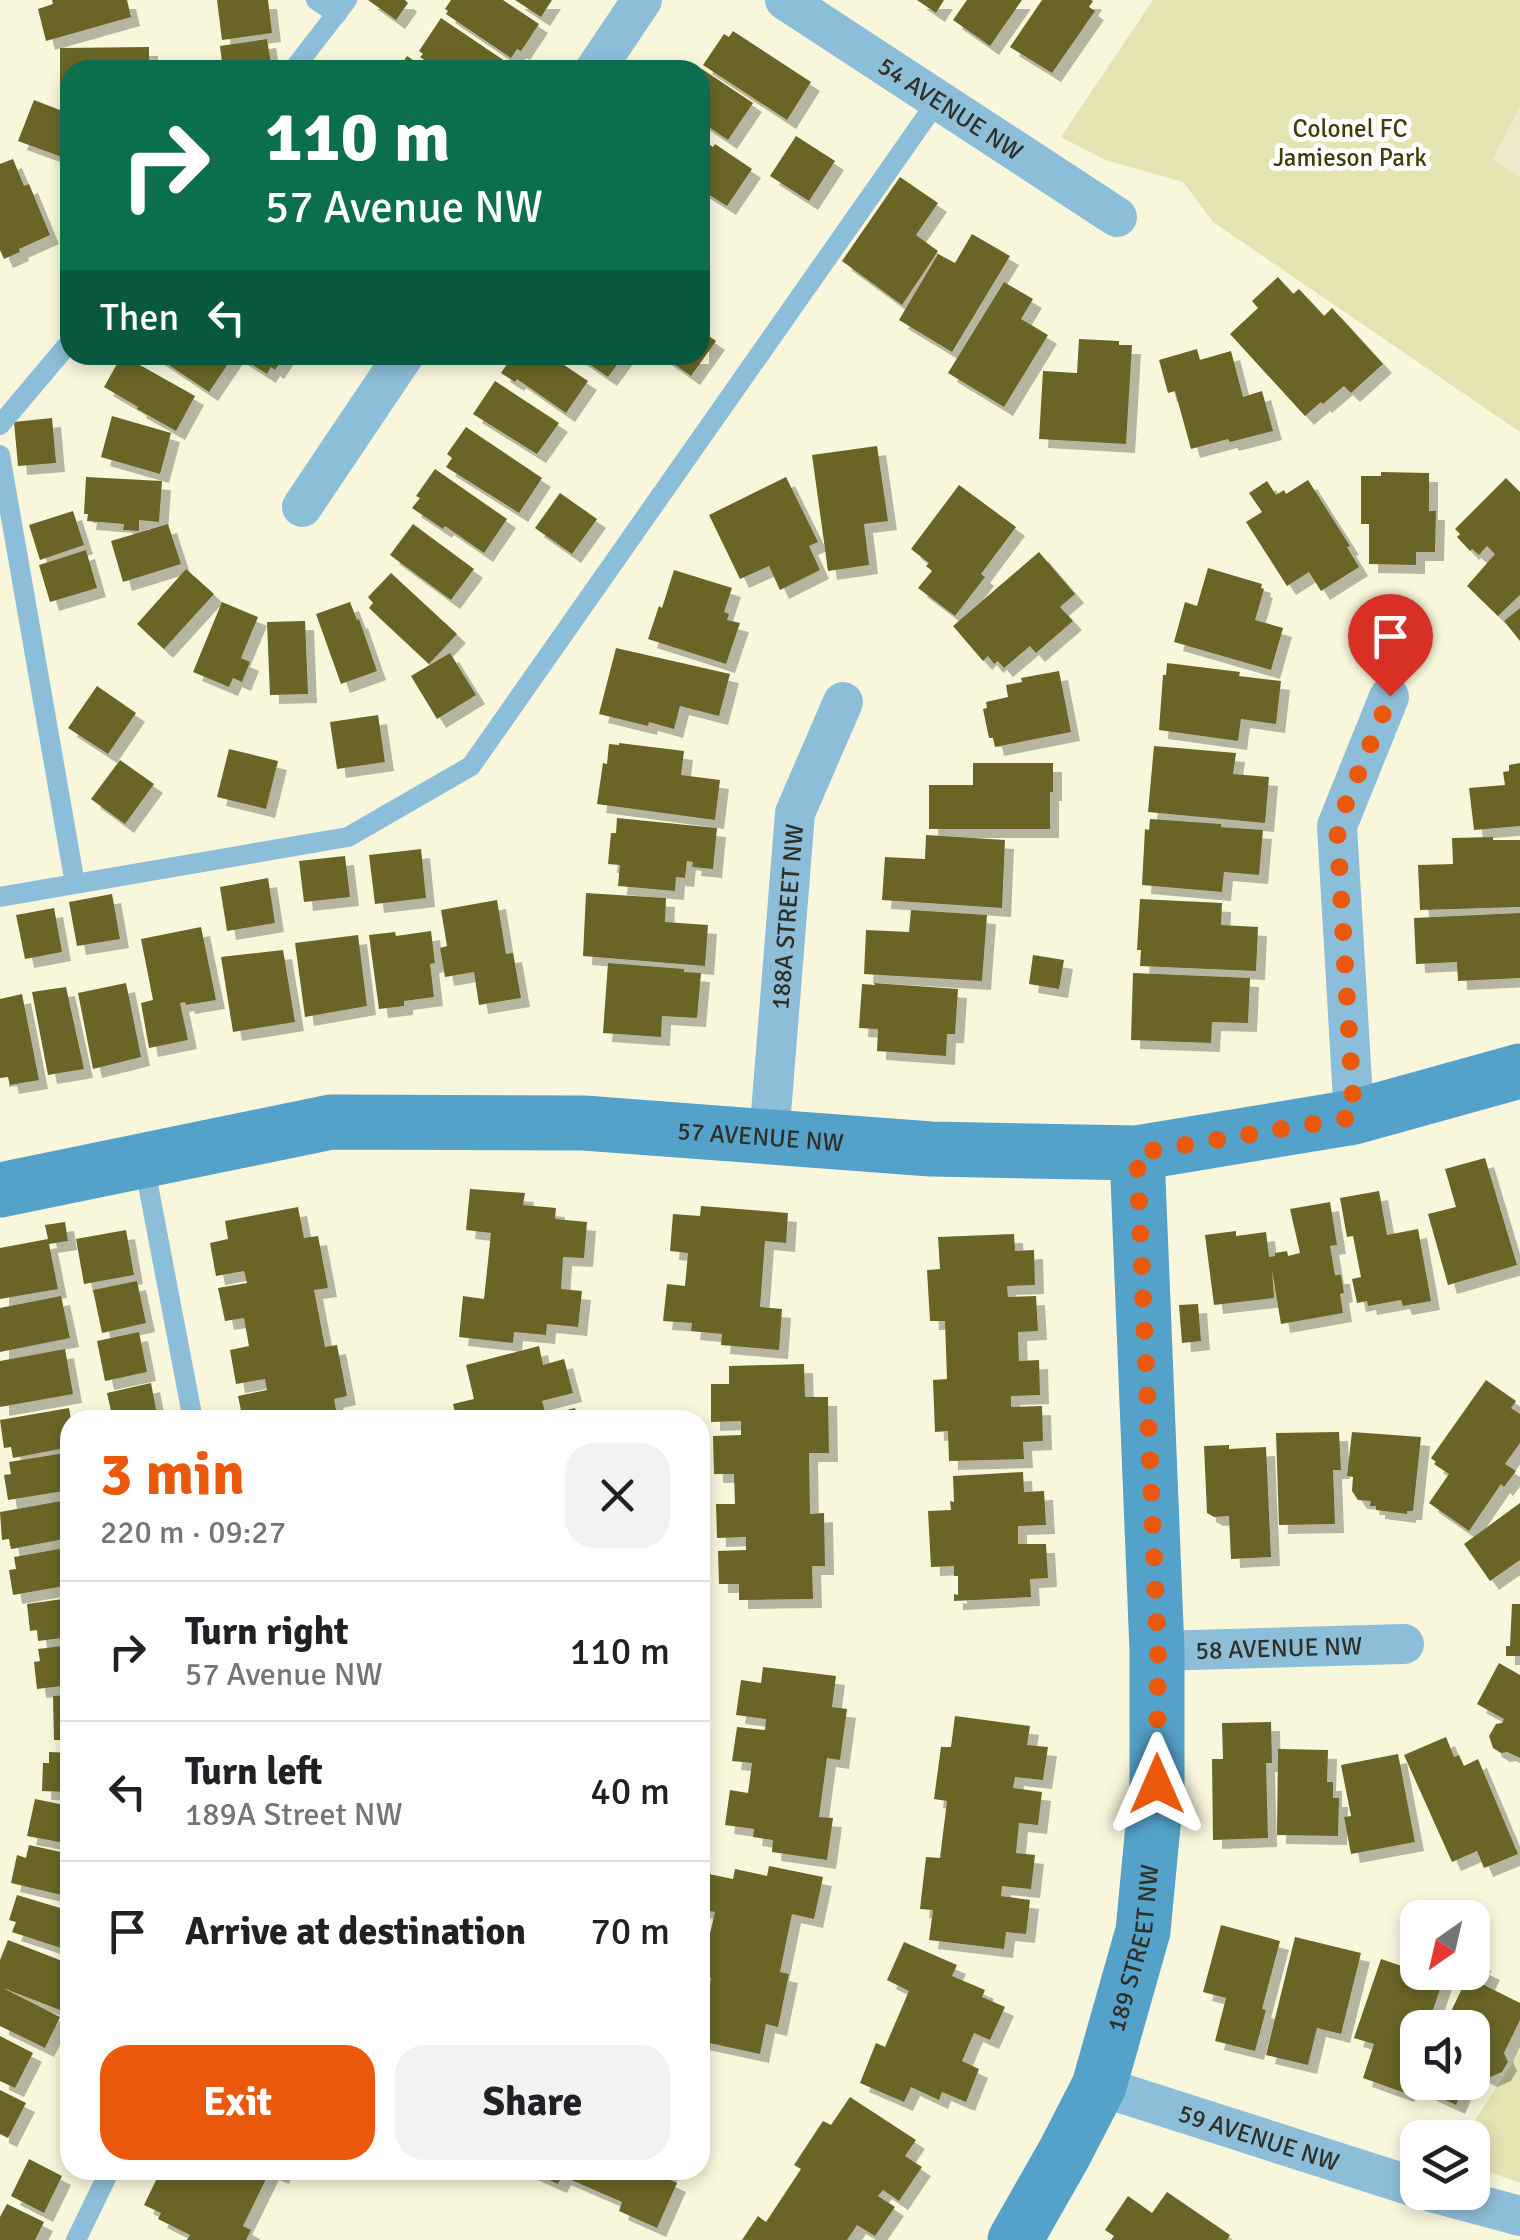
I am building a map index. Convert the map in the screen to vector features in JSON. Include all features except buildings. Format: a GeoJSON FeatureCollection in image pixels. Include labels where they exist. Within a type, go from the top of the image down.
{"type":"FeatureCollection","features":[{"type":"Feature","properties":{"kind":"street"},"geometry":{"type":"LineString","coordinates":[[602,60],[642,0]]}},
{"type":"Feature","properties":{"kind":"street","name":"54 AVENUE NW"},"geometry":{"type":"LineString","coordinates":[[785,0],[1117,217]]}},
{"type":"Feature","properties":{"kind":"street"},"geometry":{"type":"LineString","coordinates":[[302,507],[397,365]]}},
{"type":"Feature","properties":{"kind":"street"},"geometry":{"type":"LineString","coordinates":[[1354,1117],[1337,826],[1390,696]]}},
{"type":"Feature","properties":{"kind":"street","name":"188A STREET NW"},"geometry":{"type":"LineString","coordinates":[[769,1138],[795,814],[843,702]]}},
{"type":"Feature","properties":{"kind":"street","name":"57 AVENUE NW"},"geometry":{"type":"LineString","coordinates":[[0,1190],[331,1122],[584,1123],[932,1149],[1137,1153],[1354,1117],[1520,1071]]}},
{"type":"Feature","properties":{"kind":"street","name":"189 STREET NW"},"geometry":{"type":"LineString","coordinates":[[1016,2240],[1099,2086],[1143,1930],[1157,1784],[1158,1651],[1137,1153]]}},
{"type":"Feature","properties":{"kind":"street","name":"58 AVENUE NW"},"geometry":{"type":"LineString","coordinates":[[1158,1651],[1404,1644]]}},
{"type":"Feature","properties":{"kind":"street","name":"59 AVENUE NW"},"geometry":{"type":"LineString","coordinates":[[1099,2086],[1400,2182]]}},
{"type":"Feature","properties":{"kind":"street"},"geometry":{"type":"LineString","coordinates":[[1490,2208],[1520,2216]]}},
{"type":"Feature","properties":{"kind":"lane"},"geometry":{"type":"LineString","coordinates":[[301,60],[342,7],[316,0]]}},
{"type":"Feature","properties":{"kind":"lane"},"geometry":{"type":"LineString","coordinates":[[0,897],[348,838],[471,766],[938,100]]}},
{"type":"Feature","properties":{"kind":"lane"},"geometry":{"type":"LineString","coordinates":[[0,425],[60,354]]}},
{"type":"Feature","properties":{"kind":"lane"},"geometry":{"type":"LineString","coordinates":[[0,455],[75,884]]}},
{"type":"Feature","properties":{"kind":"lane"},"geometry":{"type":"LineString","coordinates":[[144,1162],[192,1410]]}},
{"type":"Feature","properties":{"kind":"lane"},"geometry":{"type":"LineString","coordinates":[[76,2240],[105,2180]]}},
{"type":"Feature","properties":{"kind":"shaded area"},"geometry":{"type":"Polygon","coordinates":[[[1520,107],[1520,178],[1493,159],[1520,107]]]}},
{"type":"Feature","properties":{"kind":"green space","name":"Colonel FC Jamieson Park"},"geometry":{"type":"Polygon","coordinates":[[[1153,0],[1520,0],[1520,107],[1493,159],[1520,178],[1520,432],[1213,222],[1183,182],[1105,160],[1061,137],[1153,0]]]}},
{"type":"Feature","properties":{"kind":"green space"},"geometry":{"type":"Polygon","coordinates":[[[1520,2051],[1520,2183],[1490,2172],[1490,2120],[1475,2120],[1520,2051]]]}},
{"type":"Feature","properties":{"kind":"route"},"geometry":{"type":"LineString","coordinates":[[1157,1784],[1158,1651],[1137,1153],[1354,1117],[1337,826],[1390,696]]}}]}
